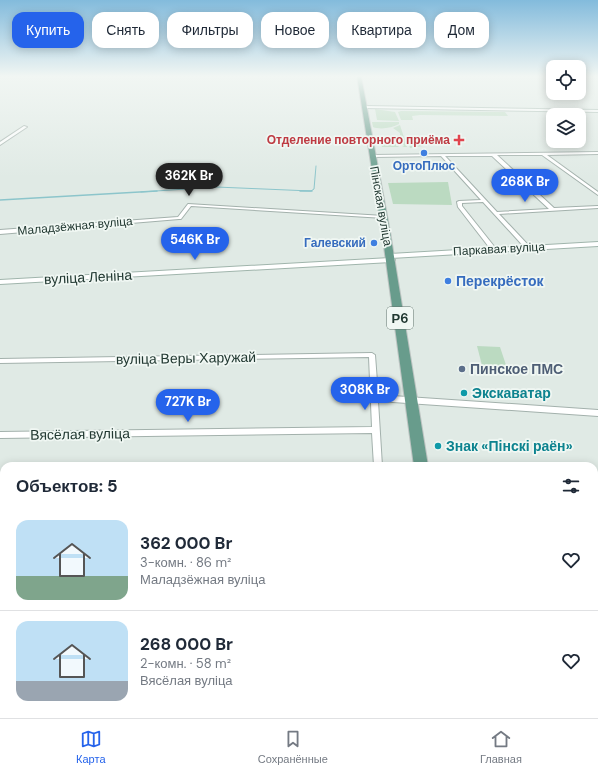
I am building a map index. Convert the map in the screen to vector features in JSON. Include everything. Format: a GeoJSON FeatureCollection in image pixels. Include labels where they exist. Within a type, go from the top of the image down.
{"type":"FeatureCollection","features":[{"type":"Feature","properties":{"kind":"main road","name":"Р6"},"geometry":{"type":"LineString","coordinates":[[365,110],[372,156]]}},
{"type":"Feature","properties":{"kind":"main road","name":"Пінская вуліца"},"geometry":{"type":"LineString","coordinates":[[372,156],[384,217],[394,257],[420,462]]}},
{"type":"Feature","properties":{"kind":"street"},"geometry":{"type":"LineString","coordinates":[[511,110],[598,111]]}},
{"type":"Feature","properties":{"kind":"street"},"geometry":{"type":"LineString","coordinates":[[0,144],[25,127]]}},
{"type":"Feature","properties":{"kind":"street"},"geometry":{"type":"LineString","coordinates":[[588,153],[598,159]]}},
{"type":"Feature","properties":{"kind":"street"},"geometry":{"type":"LineString","coordinates":[[372,156],[598,153]]}},
{"type":"Feature","properties":{"kind":"street"},"geometry":{"type":"LineString","coordinates":[[543,154],[598,194]]}},
{"type":"Feature","properties":{"kind":"street"},"geometry":{"type":"LineString","coordinates":[[442,155],[528,248]]}},
{"type":"Feature","properties":{"kind":"street"},"geometry":{"type":"LineString","coordinates":[[494,155],[553,210]]}},
{"type":"Feature","properties":{"kind":"street"},"geometry":{"type":"LineString","coordinates":[[485,201],[459,202],[460,206],[494,250]]}},
{"type":"Feature","properties":{"kind":"street","name":"Маладзёжная вуліца"},"geometry":{"type":"LineString","coordinates":[[0,232],[179,218],[190,205],[384,217]]}},
{"type":"Feature","properties":{"kind":"street"},"geometry":{"type":"LineString","coordinates":[[497,213],[598,207]]}},
{"type":"Feature","properties":{"kind":"street","name":"Паркавая вуліца"},"geometry":{"type":"LineString","coordinates":[[394,257],[598,244]]}},
{"type":"Feature","properties":{"kind":"street","name":"вуліца Леніна"},"geometry":{"type":"LineString","coordinates":[[0,282],[394,257]]}},
{"type":"Feature","properties":{"kind":"street","name":"вуліца Веры Харужай"},"geometry":{"type":"LineString","coordinates":[[0,361],[372,355],[374,398]]}},
{"type":"Feature","properties":{"kind":"street"},"geometry":{"type":"LineString","coordinates":[[378,462],[374,398],[598,413]]}},
{"type":"Feature","properties":{"kind":"street","name":"Вясёлая вуліца"},"geometry":{"type":"LineString","coordinates":[[0,435],[376,430]]}},
{"type":"Feature","properties":{"kind":"green space"},"geometry":{"type":"Polygon","coordinates":[[[375,110],[395,112],[399,121],[377,120],[375,110]]]}},
{"type":"Feature","properties":{"kind":"green space"},"geometry":{"type":"Polygon","coordinates":[[[398,112],[505,112],[508,116],[420,115],[412,116],[413,120],[401,120],[398,112]]]}},
{"type":"Feature","properties":{"kind":"green space"},"geometry":{"type":"Polygon","coordinates":[[[372,122],[399,122],[399,124],[379,128],[373,127],[372,122]]]}},
{"type":"Feature","properties":{"kind":"green space"},"geometry":{"type":"Polygon","coordinates":[[[400,125],[407,147],[402,147],[404,146],[402,141],[395,141],[396,146],[399,146],[398,147],[382,147],[380,140],[388,140],[400,135],[400,133],[393,128],[400,125]]]}},
{"type":"Feature","properties":{"kind":"green space"},"geometry":{"type":"Polygon","coordinates":[[[406,136],[419,136],[423,146],[410,148],[406,136]]]}},
{"type":"Feature","properties":{"kind":"green space"},"geometry":{"type":"Polygon","coordinates":[[[448,182],[452,205],[393,204],[388,183],[448,182]]]}},
{"type":"Feature","properties":{"kind":"green space"},"geometry":{"type":"Polygon","coordinates":[[[477,346],[500,347],[509,374],[484,373],[477,346]]]}},
{"type":"Feature","properties":{"kind":"waterway"},"geometry":{"type":"LineString","coordinates":[[311,191],[314,189],[316,166]]}},
{"type":"Feature","properties":{"kind":"waterway"},"geometry":{"type":"LineString","coordinates":[[150,191],[216,187],[311,191]]}},
{"type":"Feature","properties":{"kind":"waterway"},"geometry":{"type":"LineString","coordinates":[[0,200],[150,191]]}},
{"type":"Feature","properties":{"kind":"waterway"},"geometry":{"type":"LineString","coordinates":[[141,192],[150,191]]}},
{"type":"Feature","properties":{"kind":"waterway"},"geometry":{"type":"LineString","coordinates":[[150,191],[157,191]]}},
{"type":"Feature","properties":{"kind":"waterway"},"geometry":{"type":"LineString","coordinates":[[300,191],[311,191]]}},
{"type":"Feature","properties":{"kind":"place","name":"Отделение повторного приёма"},"geometry":{"type":"Point","coordinates":[459,140]}},
{"type":"Feature","properties":{"kind":"place","name":"ОртоПлюс"},"geometry":{"type":"Point","coordinates":[424,153]}},
{"type":"Feature","properties":{"kind":"place","name":"Галевский"},"geometry":{"type":"Point","coordinates":[374,243]}},
{"type":"Feature","properties":{"kind":"place","name":"Перекрёсток"},"geometry":{"type":"Point","coordinates":[448,281]}},
{"type":"Feature","properties":{"kind":"place","name":"Пинское ПМС"},"geometry":{"type":"Point","coordinates":[462,369]}},
{"type":"Feature","properties":{"kind":"place","name":"Экскаватар"},"geometry":{"type":"Point","coordinates":[464,393]}},
{"type":"Feature","properties":{"kind":"place","name":"Знак «Пінскі раён»"},"geometry":{"type":"Point","coordinates":[438,446]}}]}
